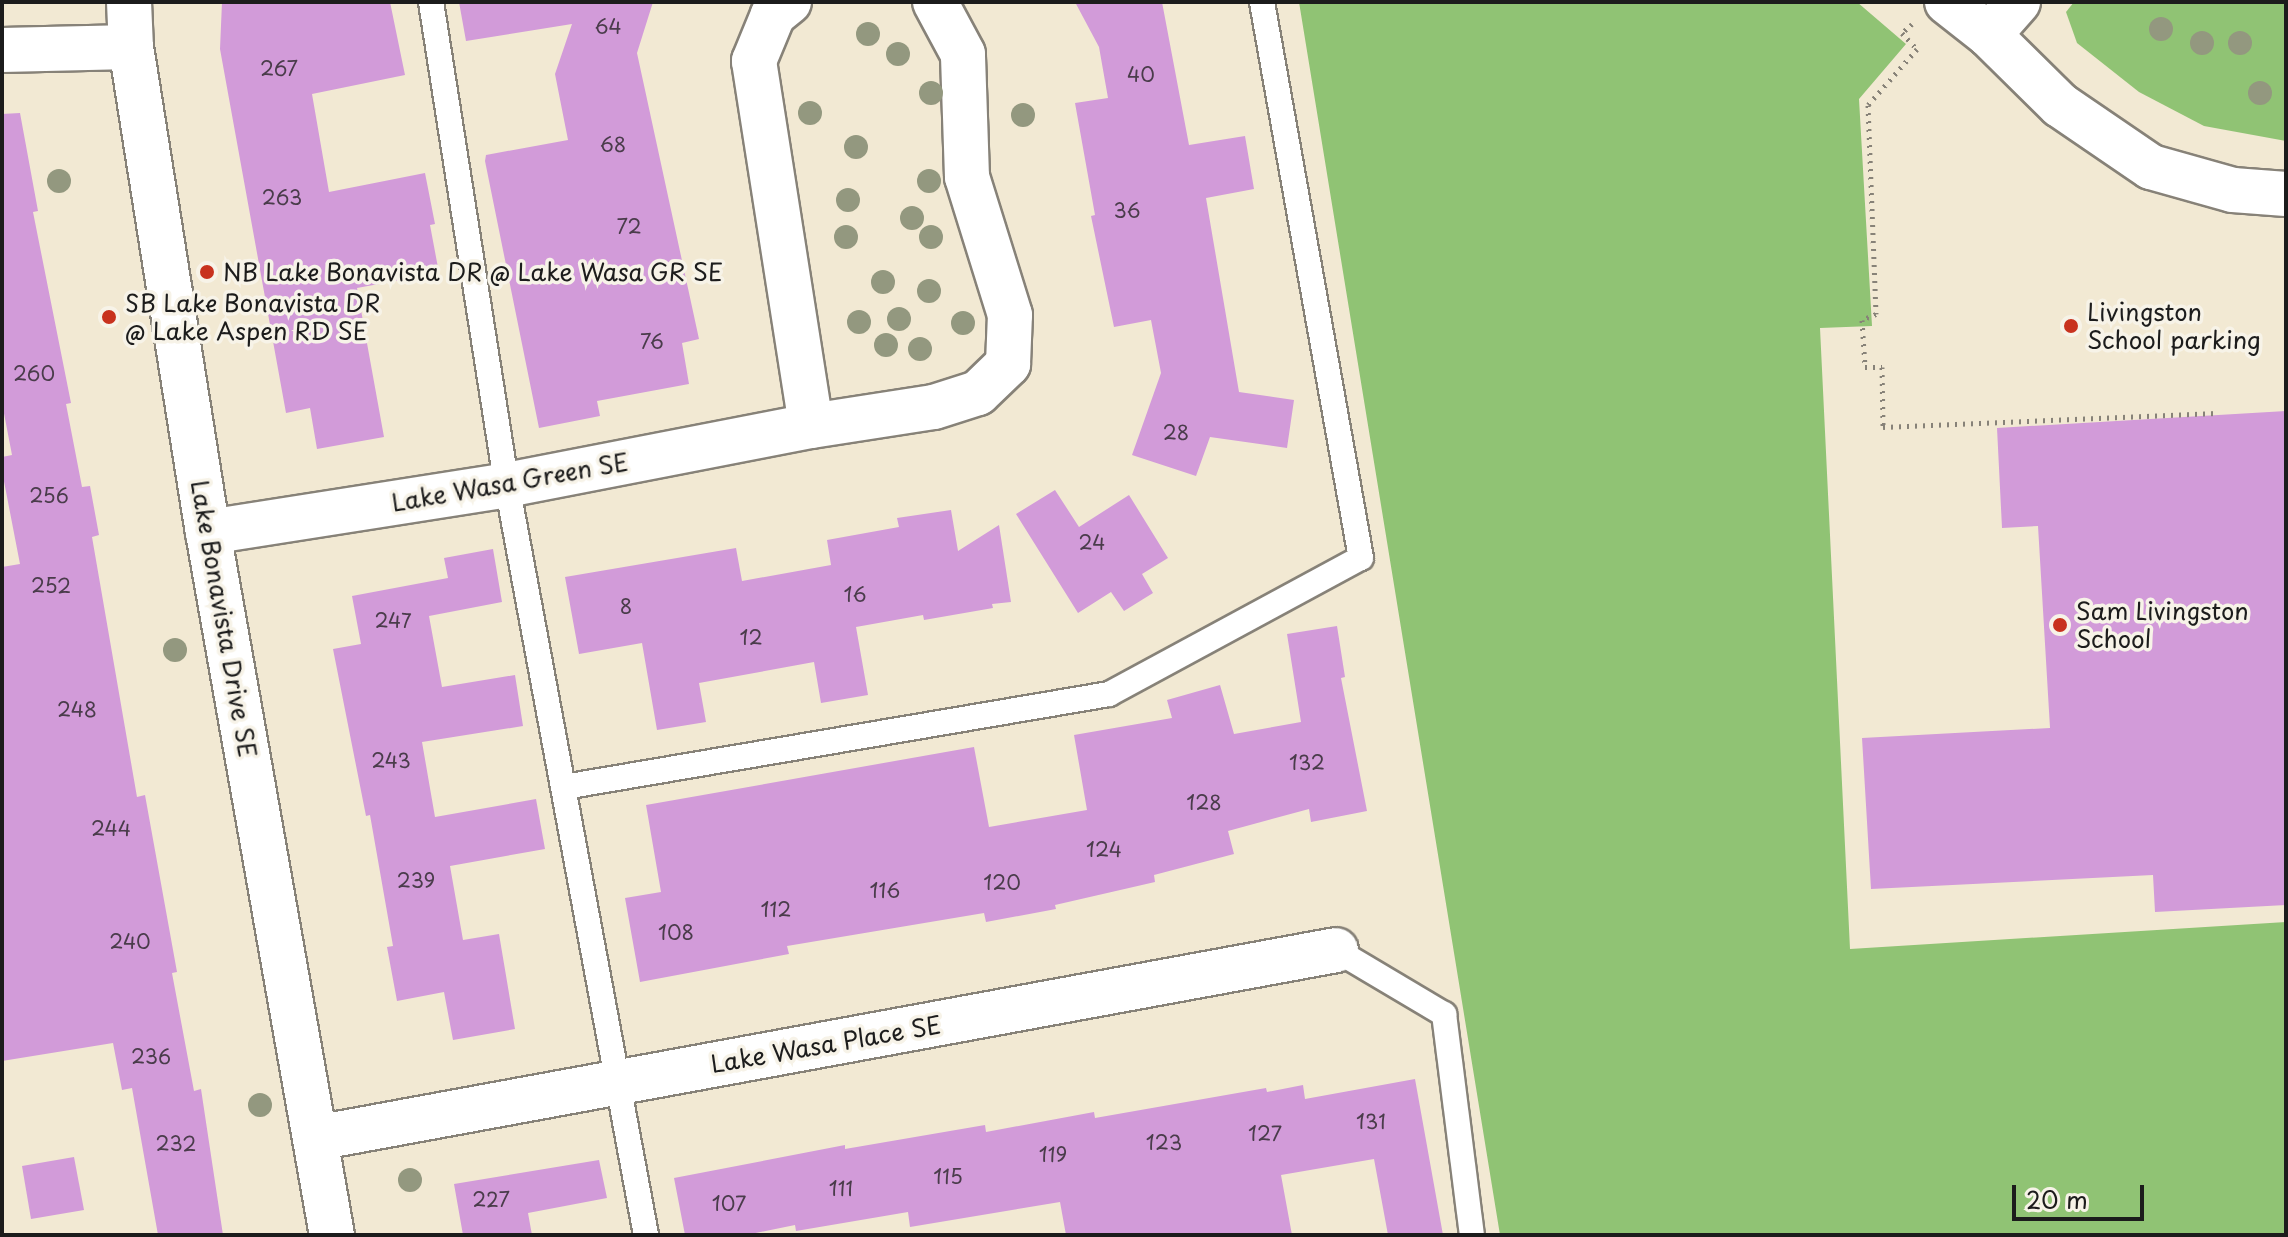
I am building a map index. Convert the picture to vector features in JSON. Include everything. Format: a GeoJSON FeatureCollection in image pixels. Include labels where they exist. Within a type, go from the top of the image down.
{"type":"FeatureCollection","features":[{"type":"Feature","properties":{"kind":"street","name":"Lake Bonavista Drive SE"},"geometry":{"type":"LineString","coordinates":[[129,2],[131,47],[208,532],[332,1235]]}},
{"type":"Feature","properties":{"kind":"street"},"geometry":{"type":"LineString","coordinates":[[789,2],[773,15],[754,61],[811,426]]}},
{"type":"Feature","properties":{"kind":"street","name":"Lake Wasa Green SE"},"geometry":{"type":"LineString","coordinates":[[208,532],[507,485],[811,426],[934,407],[978,393],[1008,364],[1010,315],[967,177],[963,54],[935,2]]}},
{"type":"Feature","properties":{"kind":"street"},"geometry":{"type":"LineString","coordinates":[[1989,35],[2018,2]]}},
{"type":"Feature","properties":{"kind":"street"},"geometry":{"type":"LineString","coordinates":[[1930,12],[1989,35],[2060,105],[2151,167],[2233,190],[2286,194]]}},
{"type":"Feature","properties":{"kind":"street"},"geometry":{"type":"LineString","coordinates":[[2,50],[131,47]]}},
{"type":"Feature","properties":{"kind":"street","name":"Lake Wasa Place SE"},"geometry":{"type":"LineString","coordinates":[[316,1138],[1336,950]]}},
{"type":"Feature","properties":{"kind":"lane"},"geometry":{"type":"LineString","coordinates":[[431,2],[507,485],[646,1235]]}},
{"type":"Feature","properties":{"kind":"lane"},"geometry":{"type":"LineString","coordinates":[[564,787],[1109,694],[1361,558],[1262,2]]}},
{"type":"Feature","properties":{"kind":"lane"},"geometry":{"type":"LineString","coordinates":[[1336,950],[1444,1014],[1472,1235]]}},
{"type":"Feature","properties":{"kind":"path"},"geometry":{"type":"LineString","coordinates":[[1930,12],[1902,33],[1917,49],[1868,105],[1876,314],[1862,320],[1865,367],[1882,367],[1883,427],[2217,413]]}},
{"type":"Feature","properties":{"kind":"green space"},"geometry":{"type":"Polygon","coordinates":[[[1299,2],[1857,2],[1906,44],[1859,99],[1872,326],[1820,328],[1850,949],[2286,922],[2286,1235],[1500,1235],[1299,2]]]}},
{"type":"Feature","properties":{"kind":"green space"},"geometry":{"type":"Polygon","coordinates":[[[2074,2],[2286,2],[2286,141],[2204,126],[2139,92],[2077,43],[2066,12],[2074,2]]]}},
{"type":"Feature","properties":{"kind":"building"},"geometry":{"type":"Polygon","coordinates":[[[222,2],[390,2],[405,75],[312,94],[329,192],[425,173],[435,224],[430,225],[439,273],[357,288],[384,437],[317,449],[310,408],[286,413],[220,49],[222,2]]]}},
{"type":"Feature","properties":{"kind":"building"},"geometry":{"type":"Polygon","coordinates":[[[459,2],[653,2],[637,53],[699,339],[682,343],[689,384],[597,401],[600,416],[539,428],[485,161],[486,155],[568,140],[555,74],[572,24],[466,41],[459,2]]]}},
{"type":"Feature","properties":{"kind":"building"},"geometry":{"type":"Polygon","coordinates":[[[1075,2],[1162,2],[1189,145],[1245,136],[1254,189],[1206,198],[1239,392],[1294,400],[1287,448],[1210,437],[1196,476],[1132,455],[1161,373],[1151,320],[1114,327],[1091,216],[1095,215],[1075,103],[1108,98],[1099,47],[1075,2]]]}},
{"type":"Feature","properties":{"kind":"building"},"geometry":{"type":"Polygon","coordinates":[[[20,113],[38,211],[33,212],[71,403],[66,404],[82,487],[90,486],[99,535],[92,537],[137,797],[145,795],[177,972],[172,973],[194,1091],[201,1089],[223,1235],[158,1235],[132,1088],[122,1090],[113,1043],[2,1061],[2,567],[20,564],[2,471],[2,457],[12,455],[2,403],[2,114],[20,113]]]}},
{"type":"Feature","properties":{"kind":"building"},"geometry":{"type":"Polygon","coordinates":[[[2286,411],[2286,905],[2155,912],[2153,875],[1871,889],[1862,738],[2050,728],[2038,526],[2002,528],[1997,428],[2286,411]]]}},
{"type":"Feature","properties":{"kind":"building"},"geometry":{"type":"Polygon","coordinates":[[[1055,490],[1079,527],[1129,495],[1168,558],[1142,574],[1153,593],[1124,611],[1111,592],[1078,613],[1016,514],[1055,490]]]}},
{"type":"Feature","properties":{"kind":"building"},"geometry":{"type":"Polygon","coordinates":[[[951,510],[958,551],[999,525],[1011,602],[924,620],[923,615],[856,627],[868,695],[821,703],[814,662],[699,683],[706,722],[657,730],[642,643],[579,654],[565,577],[736,548],[742,581],[831,565],[827,540],[899,527],[897,518],[951,510]]]}},
{"type":"Feature","properties":{"kind":"building"},"geometry":{"type":"Polygon","coordinates":[[[493,549],[502,602],[429,616],[442,687],[515,675],[523,726],[422,742],[435,817],[536,799],[545,849],[450,866],[463,940],[499,934],[515,1029],[453,1040],[444,992],[397,1001],[387,947],[393,946],[370,815],[366,816],[333,649],[361,644],[352,596],[448,578],[444,558],[493,549]]]}},
{"type":"Feature","properties":{"kind":"building"},"geometry":{"type":"Polygon","coordinates":[[[1337,626],[1345,677],[1341,678],[1367,811],[1311,822],[1309,809],[1228,831],[1234,854],[1154,875],[1155,882],[1055,905],[1056,909],[986,922],[984,913],[787,946],[789,954],[640,982],[625,898],[661,892],[646,805],[974,747],[989,827],[1087,810],[1074,735],[1172,718],[1167,700],[1220,685],[1234,734],[1301,722],[1287,634],[1337,626]]]}},
{"type":"Feature","properties":{"kind":"building"},"geometry":{"type":"Polygon","coordinates":[[[1415,1079],[1443,1235],[1388,1235],[1374,1159],[1281,1175],[1292,1235],[1066,1235],[1060,1202],[910,1227],[908,1212],[796,1231],[795,1225],[746,1235],[685,1235],[674,1178],[845,1145],[845,1149],[985,1125],[986,1132],[1094,1112],[1095,1118],[1266,1088],[1267,1092],[1303,1085],[1305,1099],[1415,1079]]]}},
{"type":"Feature","properties":{"kind":"building"},"geometry":{"type":"Polygon","coordinates":[[[74,1157],[84,1210],[31,1219],[22,1166],[74,1157]]]}},
{"type":"Feature","properties":{"kind":"building"},"geometry":{"type":"Polygon","coordinates":[[[599,1160],[607,1198],[528,1213],[532,1235],[463,1235],[454,1184],[599,1160]]]}},
{"type":"Feature","properties":{"kind":"place","name":"NB Lake Bonavista DR @ Lake Wasa GR SE"},"geometry":{"type":"Point","coordinates":[207,272]}},
{"type":"Feature","properties":{"kind":"place","name":"SB Lake Bonavista DR @ Lake Aspen RD SE"},"geometry":{"type":"Point","coordinates":[109,317]}},
{"type":"Feature","properties":{"kind":"place","name":"Livingston School parking"},"geometry":{"type":"Point","coordinates":[2071,326]}},
{"type":"Feature","properties":{"kind":"place","name":"Sam Livingston School"},"geometry":{"type":"Point","coordinates":[2060,625]}}]}
